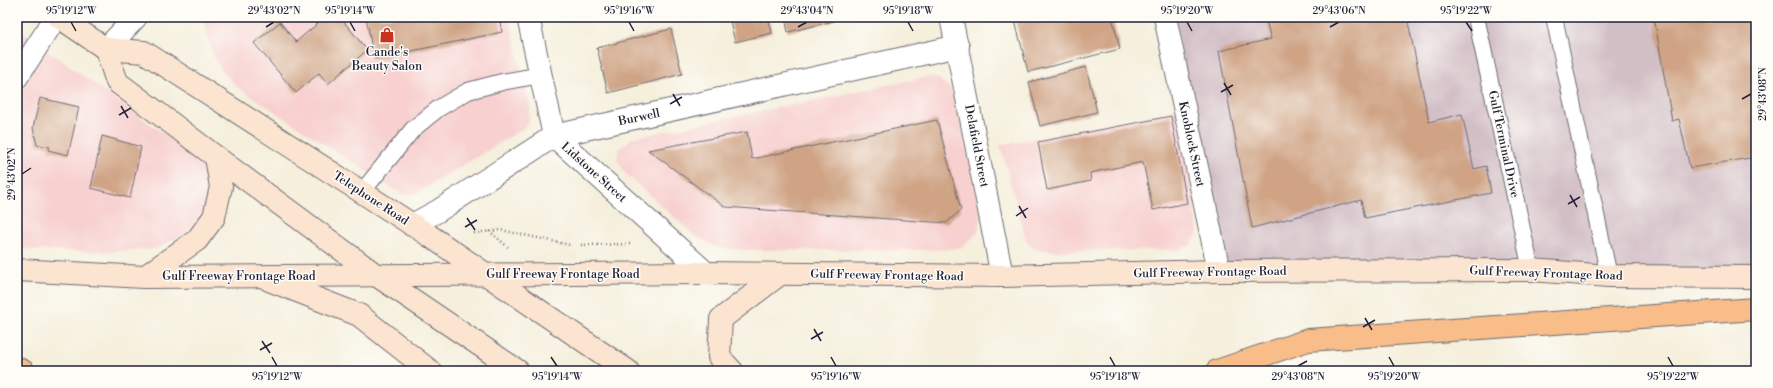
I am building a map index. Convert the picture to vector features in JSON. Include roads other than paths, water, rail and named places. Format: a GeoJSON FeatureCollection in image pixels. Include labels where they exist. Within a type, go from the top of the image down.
{"type":"FeatureCollection","features":[{"type":"Feature","properties":{"kind":"highway"},"geometry":{"type":"LineString","coordinates":[[1217,371],[1308,340],[1756,309]]}},
{"type":"Feature","properties":{"kind":"highway"},"geometry":{"type":"LineString","coordinates":[[17,368],[23,371]]}},
{"type":"Feature","properties":{"kind":"main road","name":"Telephone Road"},"geometry":{"type":"LineString","coordinates":[[59,17],[106,49],[144,52],[488,275],[628,371]]}},
{"type":"Feature","properties":{"kind":"main road"},"geometry":{"type":"LineString","coordinates":[[106,49],[117,82],[376,275],[518,371]]}},
{"type":"Feature","properties":{"kind":"main road"},"geometry":{"type":"LineString","coordinates":[[144,277],[197,240],[214,216],[221,188],[216,157]]}},
{"type":"Feature","properties":{"kind":"main road","name":"Gulf Freeway Frontage Road"},"geometry":{"type":"LineString","coordinates":[[17,270],[144,277],[706,273],[1002,276],[1219,271],[1531,270],[1609,276],[1756,277]]}},
{"type":"Feature","properties":{"kind":"main road"},"geometry":{"type":"LineString","coordinates":[[732,371],[719,356],[721,319],[780,274]]}},
{"type":"Feature","properties":{"kind":"main road"},"geometry":{"type":"LineString","coordinates":[[257,276],[359,315],[430,371]]}},
{"type":"Feature","properties":{"kind":"street"},"geometry":{"type":"LineString","coordinates":[[17,77],[56,17]]}},
{"type":"Feature","properties":{"kind":"street"},"geometry":{"type":"LineString","coordinates":[[106,49],[136,17]]}},
{"type":"Feature","properties":{"kind":"street","name":"Lidstone Street"},"geometry":{"type":"LineString","coordinates":[[528,17],[554,136],[706,273]]}},
{"type":"Feature","properties":{"kind":"street","name":"Delafield Street"},"geometry":{"type":"LineString","coordinates":[[951,17],[958,46],[1002,276]]}},
{"type":"Feature","properties":{"kind":"street","name":"Knoblock Street"},"geometry":{"type":"LineString","coordinates":[[1165,17],[1219,271]]}},
{"type":"Feature","properties":{"kind":"street","name":"Burwell"},"geometry":{"type":"LineString","coordinates":[[412,225],[438,211],[554,136],[958,46]]}},
{"type":"Feature","properties":{"kind":"lane","name":"Gulf Terminal Drive"},"geometry":{"type":"LineString","coordinates":[[1476,17],[1531,270]]}},
{"type":"Feature","properties":{"kind":"lane"},"geometry":{"type":"LineString","coordinates":[[1554,17],[1609,276]]}},
{"type":"Feature","properties":{"kind":"lane"},"geometry":{"type":"LineString","coordinates":[[362,192],[413,129],[439,108],[468,91],[502,82],[541,75]]}},
{"type":"Feature","properties":{"kind":"place","name":"Cande's Beauty Salon"},"geometry":{"type":"Point","coordinates":[387,35]}}]}
